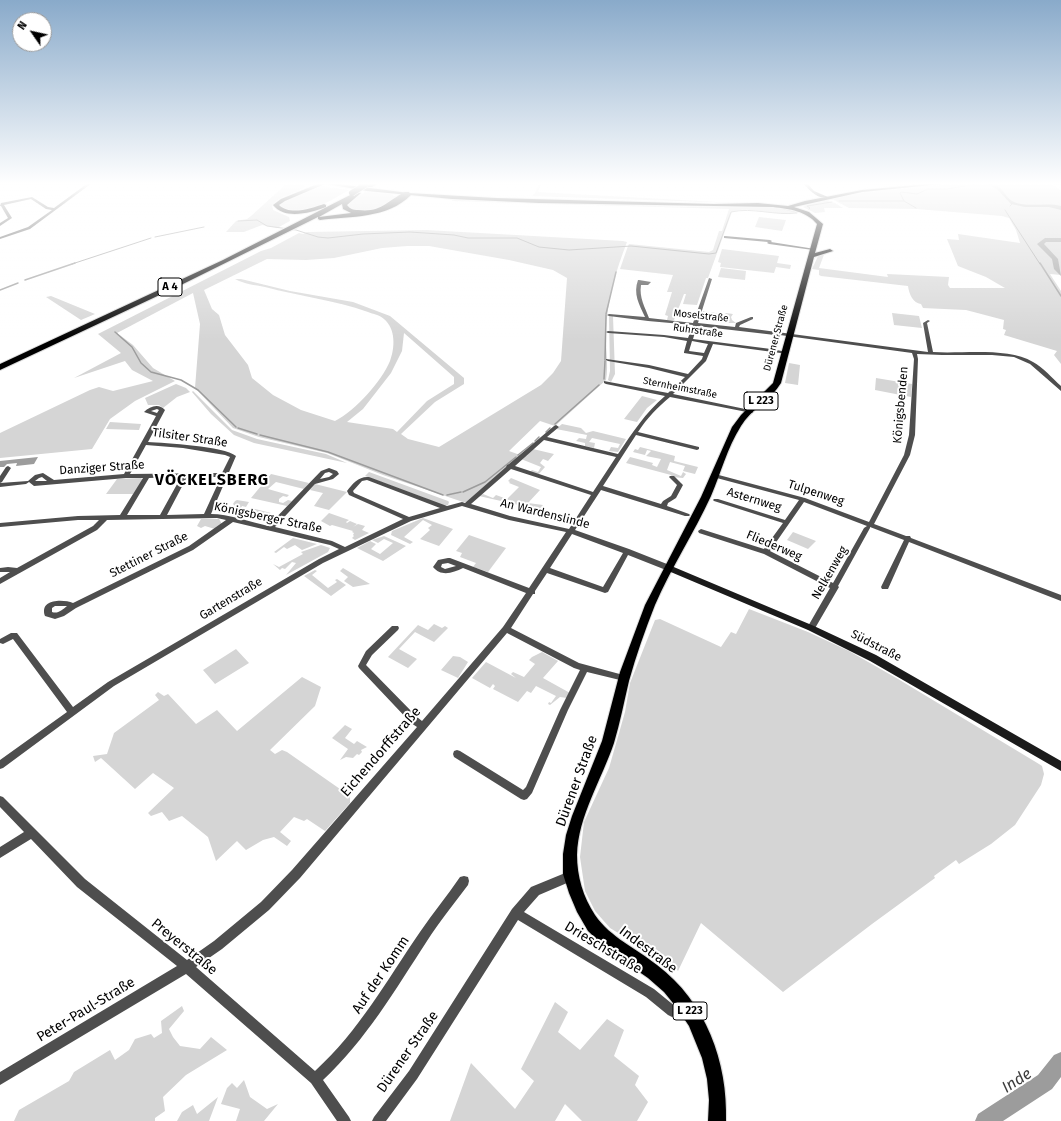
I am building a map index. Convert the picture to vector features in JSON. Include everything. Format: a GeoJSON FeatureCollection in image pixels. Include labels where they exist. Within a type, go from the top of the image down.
{"type":"FeatureCollection","features":[{"type":"Feature","properties":{"kind":"highway","name":"A 4"},"geometry":{"type":"LineString","coordinates":[[0,362],[102,317],[270,235]]}},
{"type":"Feature","properties":{"kind":"highway","name":"A 4"},"geometry":{"type":"LineString","coordinates":[[0,367],[86,324]]}},
{"type":"Feature","properties":{"kind":"main road","name":"Dürener Straße"},"geometry":{"type":"LineString","coordinates":[[570,876],[572,846],[576,822],[582,804],[608,744],[624,678],[643,624],[691,516],[715,476],[736,427],[774,388],[781,373],[817,235]]}},
{"type":"Feature","properties":{"kind":"main road"},"geometry":{"type":"LineString","coordinates":[[811,256],[830,251]]}},
{"type":"Feature","properties":{"kind":"main road","name":"Südstraße"},"geometry":{"type":"LineString","coordinates":[[669,568],[811,628],[873,658],[1060,764]]}},
{"type":"Feature","properties":{"kind":"main road","name":"Indestraße"},"geometry":{"type":"LineString","coordinates":[[570,876],[587,918],[605,939],[638,961],[668,985],[690,1011],[698,1025],[711,1060],[717,1100],[717,1121]]}},
{"type":"Feature","properties":{"kind":"street"},"geometry":{"type":"LineString","coordinates":[[725,237],[749,240],[748,242],[768,245],[769,243],[813,249]]}},
{"type":"Feature","properties":{"kind":"street"},"geometry":{"type":"LineString","coordinates":[[706,355],[686,352],[710,279]]}},
{"type":"Feature","properties":{"kind":"street"},"geometry":{"type":"LineString","coordinates":[[638,284],[637,298],[648,320]]}},
{"type":"Feature","properties":{"kind":"street","name":"Moselstraße"},"geometry":{"type":"LineString","coordinates":[[609,315],[791,335]]}},
{"type":"Feature","properties":{"kind":"street"},"geometry":{"type":"LineString","coordinates":[[736,329],[738,324],[751,318]]}},
{"type":"Feature","properties":{"kind":"street"},"geometry":{"type":"LineString","coordinates":[[928,321],[924,323],[931,353]]}},
{"type":"Feature","properties":{"kind":"street","name":"Ruhrstraße"},"geometry":{"type":"LineString","coordinates":[[608,332],[664,336],[786,353]]}},
{"type":"Feature","properties":{"kind":"street","name":"Dürener Straße"},"geometry":{"type":"LineString","coordinates":[[773,351],[778,334]]}},
{"type":"Feature","properties":{"kind":"street","name":"Königsbenden"},"geometry":{"type":"LineString","coordinates":[[791,335],[914,352],[992,354],[1023,358],[1032,362],[1061,389]]}},
{"type":"Feature","properties":{"kind":"street","name":"Eichendorffstraße"},"geometry":{"type":"LineString","coordinates":[[187,967],[218,945],[270,901],[296,874],[506,629],[547,570],[594,494],[650,413],[704,360],[711,342]]}},
{"type":"Feature","properties":{"kind":"street","name":"Königsbenden"},"geometry":{"type":"LineString","coordinates":[[869,526],[903,464],[909,449],[912,435],[916,359],[914,352]]}},
{"type":"Feature","properties":{"kind":"street"},"geometry":{"type":"LineString","coordinates":[[608,360],[634,362],[689,376]]}},
{"type":"Feature","properties":{"kind":"street","name":"Sternheimstraße"},"geometry":{"type":"LineString","coordinates":[[606,382],[750,412]]}},
{"type":"Feature","properties":{"kind":"street"},"geometry":{"type":"LineString","coordinates":[[126,476],[159,415]]}},
{"type":"Feature","properties":{"kind":"street"},"geometry":{"type":"LineString","coordinates":[[466,505],[556,426]]}},
{"type":"Feature","properties":{"kind":"street"},"geometry":{"type":"LineString","coordinates":[[636,433],[697,448]]}},
{"type":"Feature","properties":{"kind":"street"},"geometry":{"type":"LineString","coordinates":[[542,438],[620,456]]}},
{"type":"Feature","properties":{"kind":"street","name":"Tilsiter Straße"},"geometry":{"type":"LineString","coordinates":[[144,443],[183,446],[227,453],[233,456],[225,475]]}},
{"type":"Feature","properties":{"kind":"street"},"geometry":{"type":"LineString","coordinates":[[510,466],[594,494]]}},
{"type":"Feature","properties":{"kind":"street"},"geometry":{"type":"LineString","coordinates":[[0,481],[8,468]]}},
{"type":"Feature","properties":{"kind":"street"},"geometry":{"type":"LineString","coordinates":[[123,516],[148,475]]}},
{"type":"Feature","properties":{"kind":"street","name":"Danziger Straße"},"geometry":{"type":"LineString","coordinates":[[52,482],[148,475],[225,475]]}},
{"type":"Feature","properties":{"kind":"street"},"geometry":{"type":"LineString","coordinates":[[163,516],[185,475]]}},
{"type":"Feature","properties":{"kind":"street"},"geometry":{"type":"LineString","coordinates":[[207,516],[225,475]]}},
{"type":"Feature","properties":{"kind":"street","name":"Tulpenweg"},"geometry":{"type":"LineString","coordinates":[[715,476],[803,499],[869,526],[908,538],[1061,598]]}},
{"type":"Feature","properties":{"kind":"street"},"geometry":{"type":"LineString","coordinates":[[663,507],[665,502],[674,497],[680,485],[672,477]]}},
{"type":"Feature","properties":{"kind":"street"},"geometry":{"type":"LineString","coordinates":[[409,519],[351,494],[350,491],[360,480],[367,478],[446,508]]}},
{"type":"Feature","properties":{"kind":"street"},"geometry":{"type":"LineString","coordinates":[[0,485],[26,482]]}},
{"type":"Feature","properties":{"kind":"street"},"geometry":{"type":"LineString","coordinates":[[270,527],[313,482]]}},
{"type":"Feature","properties":{"kind":"street"},"geometry":{"type":"LineString","coordinates":[[599,487],[691,516]]}},
{"type":"Feature","properties":{"kind":"street"},"geometry":{"type":"LineString","coordinates":[[766,552],[803,499]]}},
{"type":"Feature","properties":{"kind":"street","name":"Asternweg"},"geometry":{"type":"LineString","coordinates":[[716,500],[786,522]]}},
{"type":"Feature","properties":{"kind":"street","name":"An Wardenslinde"},"geometry":{"type":"LineString","coordinates":[[458,504],[509,518],[571,530],[669,568]]}},
{"type":"Feature","properties":{"kind":"street","name":"Gartenstraße"},"geometry":{"type":"LineString","coordinates":[[0,765],[117,681],[292,577],[344,549],[409,519],[458,504]]}},
{"type":"Feature","properties":{"kind":"street","name":"Königsberger Straße"},"geometry":{"type":"LineString","coordinates":[[0,532],[2,525],[123,516],[207,516],[233,519],[270,527],[332,543],[344,549]]}},
{"type":"Feature","properties":{"kind":"street"},"geometry":{"type":"LineString","coordinates":[[0,581],[95,528],[106,517]]}},
{"type":"Feature","properties":{"kind":"street","name":"Stettiner Straße"},"geometry":{"type":"LineString","coordinates":[[73,606],[191,548],[233,519]]}},
{"type":"Feature","properties":{"kind":"street","name":"Nelkenweg"},"geometry":{"type":"LineString","coordinates":[[811,628],[869,526]]}},
{"type":"Feature","properties":{"kind":"street","name":"Fliederweg"},"geometry":{"type":"LineString","coordinates":[[701,531],[766,552],[836,586]]}},
{"type":"Feature","properties":{"kind":"street"},"geometry":{"type":"LineString","coordinates":[[885,587],[908,538]]}},
{"type":"Feature","properties":{"kind":"street"},"geometry":{"type":"LineString","coordinates":[[547,570],[605,590],[627,551]]}},
{"type":"Feature","properties":{"kind":"street"},"geometry":{"type":"LineString","coordinates":[[461,566],[532,592]]}},
{"type":"Feature","properties":{"kind":"street"},"geometry":{"type":"LineString","coordinates":[[0,570],[8,569],[18,571]]}},
{"type":"Feature","properties":{"kind":"street"},"geometry":{"type":"LineString","coordinates":[[395,628],[369,653],[362,666],[414,720],[423,726]]}},
{"type":"Feature","properties":{"kind":"street"},"geometry":{"type":"LineString","coordinates":[[506,629],[568,663],[584,669],[624,678]]}},
{"type":"Feature","properties":{"kind":"street"},"geometry":{"type":"LineString","coordinates":[[3,641],[14,635],[72,712]]}},
{"type":"Feature","properties":{"kind":"street"},"geometry":{"type":"LineString","coordinates":[[457,754],[524,796],[529,790],[564,710],[584,669]]}},
{"type":"Feature","properties":{"kind":"street","name":"Preyerstraße"},"geometry":{"type":"LineString","coordinates":[[0,800],[82,883],[187,967],[316,1079],[345,1121]]}},
{"type":"Feature","properties":{"kind":"street"},"geometry":{"type":"LineString","coordinates":[[0,853],[31,833]]}},
{"type":"Feature","properties":{"kind":"street","name":"Dürener Straße"},"geometry":{"type":"LineString","coordinates":[[378,1121],[425,1057],[516,913],[535,891],[570,876]]}},
{"type":"Feature","properties":{"kind":"street","name":"Auf der Komm"},"geometry":{"type":"LineString","coordinates":[[316,1079],[331,1066],[360,1032],[393,986],[424,936],[464,881]]}},
{"type":"Feature","properties":{"kind":"street","name":"Drieschstraße"},"geometry":{"type":"LineString","coordinates":[[516,913],[650,993],[672,1011]]}},
{"type":"Feature","properties":{"kind":"street","name":"Peter-Paul-Straße"},"geometry":{"type":"LineString","coordinates":[[0,1079],[187,967]]}},
{"type":"Feature","properties":{"kind":"shaded area"},"geometry":{"type":"Polygon","coordinates":[[[295,235],[521,235],[627,242],[619,264],[608,308],[606,331],[606,380],[555,426],[540,421],[509,451],[520,455],[467,502],[463,502],[383,475],[327,453],[259,437],[233,428],[195,388],[200,324],[193,293],[117,333],[133,345],[153,368],[175,381],[135,401],[110,419],[92,449],[0,458],[0,433],[90,390],[99,387],[113,391],[153,381],[132,370],[125,361],[74,378],[121,353],[98,334],[261,251],[271,248],[295,235]],[[429,246],[382,248],[334,258],[306,260],[267,259],[204,290],[212,309],[219,315],[225,335],[248,365],[252,378],[273,395],[301,410],[335,421],[351,410],[367,395],[381,378],[386,369],[393,350],[392,333],[388,323],[378,316],[355,308],[250,284],[235,279],[241,279],[290,291],[353,302],[390,316],[464,378],[464,384],[435,402],[401,434],[408,439],[439,447],[541,385],[553,373],[561,361],[567,278],[553,270],[509,260],[429,246]],[[404,333],[402,351],[391,373],[363,409],[347,422],[393,429],[397,432],[427,401],[454,384],[454,377],[404,333]]]}},
{"type":"Feature","properties":{"kind":"shaded area"},"geometry":{"type":"Polygon","coordinates":[[[718,235],[724,235],[697,305],[683,304],[686,294],[684,294],[674,320],[667,320],[668,316],[665,315],[672,292],[667,292],[673,275],[620,269],[629,244],[709,252],[713,250],[718,235]]]}},
{"type":"Feature","properties":{"kind":"shaded area"},"geometry":{"type":"Polygon","coordinates":[[[958,235],[967,235],[1020,243],[1018,235],[1061,235],[1061,275],[1050,274],[1061,291],[1061,364],[1054,355],[1057,351],[1004,335],[1006,330],[1003,329],[1004,320],[966,310],[923,308],[921,304],[912,298],[908,286],[821,276],[819,275],[819,270],[812,269],[818,256],[825,252],[819,268],[888,277],[887,274],[949,277],[948,285],[950,288],[1005,288],[986,277],[958,266],[947,239],[959,240],[958,235]]]}},
{"type":"Feature","properties":{"kind":"shaded area"},"geometry":{"type":"Polygon","coordinates":[[[722,249],[779,256],[777,263],[791,265],[790,269],[776,267],[774,273],[720,267],[721,263],[718,262],[722,249]]]}},
{"type":"Feature","properties":{"kind":"shaded area"},"geometry":{"type":"Polygon","coordinates":[[[721,268],[746,271],[745,280],[718,277],[721,268]]]}},
{"type":"Feature","properties":{"kind":"shaded area"},"geometry":{"type":"Polygon","coordinates":[[[51,296],[95,314],[81,320],[46,297],[51,296]]]}},
{"type":"Feature","properties":{"kind":"shaded area"},"geometry":{"type":"Polygon","coordinates":[[[703,311],[713,314],[711,312],[724,315],[726,313],[733,314],[731,317],[732,320],[736,323],[725,323],[722,319],[703,317],[703,311]]]}},
{"type":"Feature","properties":{"kind":"shaded area"},"geometry":{"type":"Polygon","coordinates":[[[892,313],[919,316],[922,328],[894,325],[892,313]]]}},
{"type":"Feature","properties":{"kind":"shaded area"},"geometry":{"type":"Polygon","coordinates":[[[609,316],[613,316],[615,374],[611,382],[608,380],[610,371],[609,316]]]}},
{"type":"Feature","properties":{"kind":"shaded area"},"geometry":{"type":"Polygon","coordinates":[[[789,363],[800,365],[798,385],[785,383],[789,363]]]}},
{"type":"Feature","properties":{"kind":"shaded area"},"geometry":{"type":"Polygon","coordinates":[[[876,378],[912,384],[911,397],[875,390],[876,378]]]}},
{"type":"Feature","properties":{"kind":"shaded area"},"geometry":{"type":"Polygon","coordinates":[[[176,384],[186,388],[190,392],[177,397],[163,408],[159,405],[148,405],[145,398],[176,384]]]}},
{"type":"Feature","properties":{"kind":"shaded area"},"geometry":{"type":"Polygon","coordinates":[[[193,391],[232,430],[257,439],[326,454],[347,463],[254,443],[234,435],[211,414],[192,392],[193,391]]]}},
{"type":"Feature","properties":{"kind":"shaded area"},"geometry":{"type":"Polygon","coordinates":[[[642,396],[657,400],[647,408],[637,422],[624,419],[642,396]]]}},
{"type":"Feature","properties":{"kind":"shaded area"},"geometry":{"type":"Polygon","coordinates":[[[110,422],[141,424],[139,430],[106,429],[110,422]]]}},
{"type":"Feature","properties":{"kind":"shaded area"},"geometry":{"type":"Polygon","coordinates":[[[562,424],[581,428],[586,433],[593,431],[626,439],[618,452],[609,451],[611,447],[618,448],[620,444],[592,438],[589,442],[595,443],[594,448],[585,446],[585,443],[576,441],[579,438],[586,439],[587,435],[556,429],[562,424]]]}},
{"type":"Feature","properties":{"kind":"shaded area"},"geometry":{"type":"Polygon","coordinates":[[[640,447],[675,456],[674,461],[698,467],[695,474],[683,471],[685,466],[670,462],[667,470],[681,476],[683,472],[686,474],[683,478],[672,477],[671,475],[626,463],[630,457],[653,463],[652,465],[657,467],[661,459],[646,456],[651,451],[647,450],[645,455],[633,452],[635,449],[638,450],[640,447]]]}},
{"type":"Feature","properties":{"kind":"shaded area"},"geometry":{"type":"Polygon","coordinates":[[[533,449],[554,454],[548,461],[543,459],[540,463],[545,467],[538,475],[530,472],[532,470],[538,472],[541,467],[521,459],[533,449]]]}},
{"type":"Feature","properties":{"kind":"shaded area"},"geometry":{"type":"Polygon","coordinates":[[[38,457],[34,464],[16,466],[17,463],[7,464],[4,467],[0,467],[0,461],[38,457]]]}},
{"type":"Feature","properties":{"kind":"shaded area"},"geometry":{"type":"Polygon","coordinates":[[[369,472],[448,501],[448,505],[442,506],[425,498],[365,476],[369,472]]]}},
{"type":"Feature","properties":{"kind":"shaded area"},"geometry":{"type":"Polygon","coordinates":[[[271,474],[309,483],[304,489],[276,482],[268,489],[289,495],[287,497],[283,496],[279,499],[279,502],[283,503],[288,500],[292,501],[287,506],[251,498],[271,474]]]}},
{"type":"Feature","properties":{"kind":"shaded area"},"geometry":{"type":"Polygon","coordinates":[[[141,478],[143,480],[133,494],[106,494],[117,479],[141,478]]]}},
{"type":"Feature","properties":{"kind":"shaded area"},"geometry":{"type":"Polygon","coordinates":[[[511,478],[540,490],[528,503],[543,505],[539,510],[526,508],[527,504],[524,504],[523,506],[479,496],[483,494],[493,498],[496,495],[507,499],[519,487],[509,483],[510,482],[508,481],[511,478]]]}},
{"type":"Feature","properties":{"kind":"shaded area"},"geometry":{"type":"Polygon","coordinates":[[[315,484],[347,492],[329,510],[314,506],[323,493],[310,490],[315,484]]]}},
{"type":"Feature","properties":{"kind":"shaded area"},"geometry":{"type":"Polygon","coordinates":[[[237,500],[249,502],[246,507],[242,506],[241,508],[245,508],[242,513],[236,513],[234,516],[218,511],[220,509],[232,510],[235,506],[233,504],[237,500]]]}},
{"type":"Feature","properties":{"kind":"shaded area"},"geometry":{"type":"Polygon","coordinates":[[[251,508],[271,513],[263,518],[266,519],[261,521],[243,517],[251,511],[249,510],[251,508]]]}},
{"type":"Feature","properties":{"kind":"shaded area"},"geometry":{"type":"Polygon","coordinates":[[[329,513],[349,520],[346,522],[347,523],[350,521],[357,524],[353,527],[358,524],[365,526],[362,530],[369,533],[355,540],[352,538],[354,536],[353,531],[332,525],[330,526],[321,521],[329,513]]]}},
{"type":"Feature","properties":{"kind":"shaded area"},"geometry":{"type":"Polygon","coordinates":[[[423,518],[453,529],[439,546],[420,539],[430,530],[428,528],[432,525],[423,520],[404,537],[413,542],[410,544],[391,535],[392,531],[423,518]]]}},
{"type":"Feature","properties":{"kind":"shaded area"},"geometry":{"type":"Polygon","coordinates":[[[201,519],[219,519],[222,524],[215,529],[205,526],[201,528],[197,526],[201,519]]]}},
{"type":"Feature","properties":{"kind":"shaded area"},"geometry":{"type":"Polygon","coordinates":[[[793,532],[816,541],[808,549],[787,540],[793,532]]]}},
{"type":"Feature","properties":{"kind":"shaded area"},"geometry":{"type":"Polygon","coordinates":[[[469,535],[506,548],[488,572],[473,567],[476,563],[460,557],[462,553],[456,551],[469,535]]]}},
{"type":"Feature","properties":{"kind":"shaded area"},"geometry":{"type":"Polygon","coordinates":[[[384,536],[406,546],[383,561],[357,548],[370,541],[376,544],[371,549],[380,554],[393,543],[384,539],[378,543],[372,540],[384,536]]]}},
{"type":"Feature","properties":{"kind":"shaded area"},"geometry":{"type":"Polygon","coordinates":[[[293,538],[317,544],[302,550],[295,545],[287,549],[284,547],[276,553],[274,552],[293,538]]]}},
{"type":"Feature","properties":{"kind":"shaded area"},"geometry":{"type":"Polygon","coordinates":[[[321,545],[330,548],[328,552],[286,575],[296,563],[292,562],[285,569],[282,568],[280,570],[273,564],[279,567],[303,554],[301,552],[321,545]]]}},
{"type":"Feature","properties":{"kind":"shaded area"},"geometry":{"type":"Polygon","coordinates":[[[343,568],[370,584],[353,587],[344,581],[348,577],[340,571],[343,568]]]}},
{"type":"Feature","properties":{"kind":"shaded area"},"geometry":{"type":"Polygon","coordinates":[[[315,570],[317,571],[312,575],[328,588],[337,582],[335,580],[337,579],[346,585],[331,596],[304,576],[315,570]]]}},
{"type":"Feature","properties":{"kind":"shaded area"},"geometry":{"type":"Polygon","coordinates":[[[749,609],[808,632],[849,651],[1039,764],[1042,766],[1044,774],[1041,785],[1015,825],[991,844],[959,864],[956,860],[934,876],[935,878],[783,992],[701,923],[678,971],[662,954],[633,942],[610,928],[595,911],[585,891],[580,857],[584,822],[609,768],[625,712],[630,683],[655,620],[660,619],[721,647],[731,632],[736,634],[749,609]]]}},
{"type":"Feature","properties":{"kind":"shaded area"},"geometry":{"type":"Polygon","coordinates":[[[434,624],[442,628],[445,626],[448,628],[434,642],[415,632],[399,649],[417,659],[408,668],[388,657],[418,625],[428,630],[434,624]]]}},
{"type":"Feature","properties":{"kind":"shaded area"},"geometry":{"type":"Polygon","coordinates":[[[236,649],[249,663],[215,684],[203,670],[236,649]]]}},
{"type":"Feature","properties":{"kind":"shaded area"},"geometry":{"type":"Polygon","coordinates":[[[542,652],[558,661],[543,678],[570,693],[567,698],[560,697],[550,705],[548,704],[549,702],[551,703],[556,696],[536,686],[531,693],[527,691],[518,702],[493,689],[495,686],[493,684],[490,688],[472,678],[486,662],[516,678],[511,674],[513,672],[524,677],[535,664],[529,660],[542,652]]]}},
{"type":"Feature","properties":{"kind":"shaded area"},"geometry":{"type":"Polygon","coordinates":[[[453,656],[460,657],[468,662],[458,678],[441,670],[453,656]]]}},
{"type":"Feature","properties":{"kind":"shaded area"},"geometry":{"type":"Polygon","coordinates":[[[302,677],[321,687],[315,706],[270,750],[275,754],[282,750],[287,752],[350,796],[350,803],[325,831],[307,819],[304,821],[294,817],[280,832],[291,841],[287,846],[274,837],[263,840],[246,850],[237,841],[216,861],[208,837],[182,816],[169,821],[162,812],[151,816],[148,813],[174,788],[153,773],[135,789],[101,758],[95,762],[93,756],[107,754],[114,733],[159,700],[155,695],[158,692],[164,696],[168,694],[196,724],[217,710],[237,731],[302,677]]]}},
{"type":"Feature","properties":{"kind":"shaded area"},"geometry":{"type":"Polygon","coordinates":[[[345,725],[352,729],[345,738],[354,744],[357,741],[367,747],[361,750],[362,752],[359,755],[357,754],[353,758],[346,757],[340,760],[348,749],[332,738],[345,725]]]}},
{"type":"Feature","properties":{"kind":"shaded area"},"geometry":{"type":"Polygon","coordinates":[[[555,1002],[568,1012],[558,1032],[580,1050],[607,1019],[624,1030],[614,1056],[639,1076],[635,1085],[648,1102],[637,1121],[582,1121],[565,1104],[555,1121],[450,1121],[471,1063],[515,1109],[534,1081],[521,1069],[555,1002]]]}},
{"type":"Feature","properties":{"kind":"shaded area"},"geometry":{"type":"Polygon","coordinates":[[[182,1006],[184,1011],[169,1029],[180,1046],[200,1049],[211,1037],[227,1050],[186,1075],[163,1097],[165,1111],[155,1118],[155,1121],[14,1121],[19,1110],[69,1081],[74,1072],[110,1050],[115,1060],[129,1050],[135,1039],[151,1034],[154,1038],[162,1033],[161,1021],[182,1006]]]}},
{"type":"Feature","properties":{"kind":"shaded area"},"geometry":{"type":"Polygon","coordinates":[[[244,1080],[250,1097],[267,1109],[278,1104],[264,1121],[236,1121],[240,1109],[221,1104],[227,1088],[232,1083],[237,1088],[244,1080]]]}},
{"type":"Feature","properties":{"kind":"shaded area"},"geometry":{"type":"Polygon","coordinates":[[[218,1097],[209,1121],[177,1121],[182,1112],[193,1105],[197,1114],[218,1097]]]}},
{"type":"Feature","properties":{"kind":"waterway"},"geometry":{"type":"LineString","coordinates":[[155,237],[163,235]]}},
{"type":"Feature","properties":{"kind":"waterway"},"geometry":{"type":"LineString","coordinates":[[313,235],[328,238],[352,235]]}},
{"type":"Feature","properties":{"kind":"waterway"},"geometry":{"type":"LineString","coordinates":[[455,235],[468,238],[517,238],[539,247],[569,250],[631,246],[709,254],[716,253],[722,235]]}},
{"type":"Feature","properties":{"kind":"waterway"},"geometry":{"type":"LineString","coordinates":[[1021,235],[1040,264]]}},
{"type":"Feature","properties":{"kind":"waterway"},"geometry":{"type":"LineString","coordinates":[[74,263],[151,238]]}},
{"type":"Feature","properties":{"kind":"waterway","name":"Inde"},"geometry":{"type":"LineString","coordinates":[[1061,240],[1045,240],[1040,244],[1055,259],[1057,269],[1061,274]]}},
{"type":"Feature","properties":{"kind":"waterway"},"geometry":{"type":"LineString","coordinates":[[25,280],[74,263]]}},
{"type":"Feature","properties":{"kind":"waterway"},"geometry":{"type":"LineString","coordinates":[[1040,263],[1061,296]]}},
{"type":"Feature","properties":{"kind":"waterway"},"geometry":{"type":"LineString","coordinates":[[606,314],[616,272]]}},
{"type":"Feature","properties":{"kind":"waterway"},"geometry":{"type":"LineString","coordinates":[[0,290],[18,283]]}},
{"type":"Feature","properties":{"kind":"waterway"},"geometry":{"type":"LineString","coordinates":[[605,360],[606,315]]}},
{"type":"Feature","properties":{"kind":"waterway"},"geometry":{"type":"LineString","coordinates":[[115,332],[132,347],[141,363],[151,372],[181,380],[198,390],[236,427]]}},
{"type":"Feature","properties":{"kind":"waterway"},"geometry":{"type":"LineString","coordinates":[[604,379],[605,361]]}},
{"type":"Feature","properties":{"kind":"waterway"},"geometry":{"type":"LineString","coordinates":[[555,424],[599,385]]}},
{"type":"Feature","properties":{"kind":"waterway"},"geometry":{"type":"LineString","coordinates":[[238,428],[257,434]]}},
{"type":"Feature","properties":{"kind":"waterway"},"geometry":{"type":"LineString","coordinates":[[546,432],[550,428]]}},
{"type":"Feature","properties":{"kind":"waterway"},"geometry":{"type":"LineString","coordinates":[[260,435],[328,452],[443,495]]}},
{"type":"Feature","properties":{"kind":"waterway"},"geometry":{"type":"LineString","coordinates":[[535,441],[539,437]]}},
{"type":"Feature","properties":{"kind":"waterway"},"geometry":{"type":"LineString","coordinates":[[518,455],[533,443]]}},
{"type":"Feature","properties":{"kind":"waterway"},"geometry":{"type":"LineString","coordinates":[[463,492],[485,482],[516,457]]}},
{"type":"Feature","properties":{"kind":"waterway"},"geometry":{"type":"LineString","coordinates":[[447,495],[461,492]]}},
{"type":"Feature","properties":{"kind":"waterway","name":"Inde"},"geometry":{"type":"LineString","coordinates":[[985,1121],[1045,1082],[1061,1062]]}},
{"type":"Feature","properties":{"kind":"district","name":"VÖCKELSBERG"},"geometry":{"type":"Point","coordinates":[212,481]}}]}
